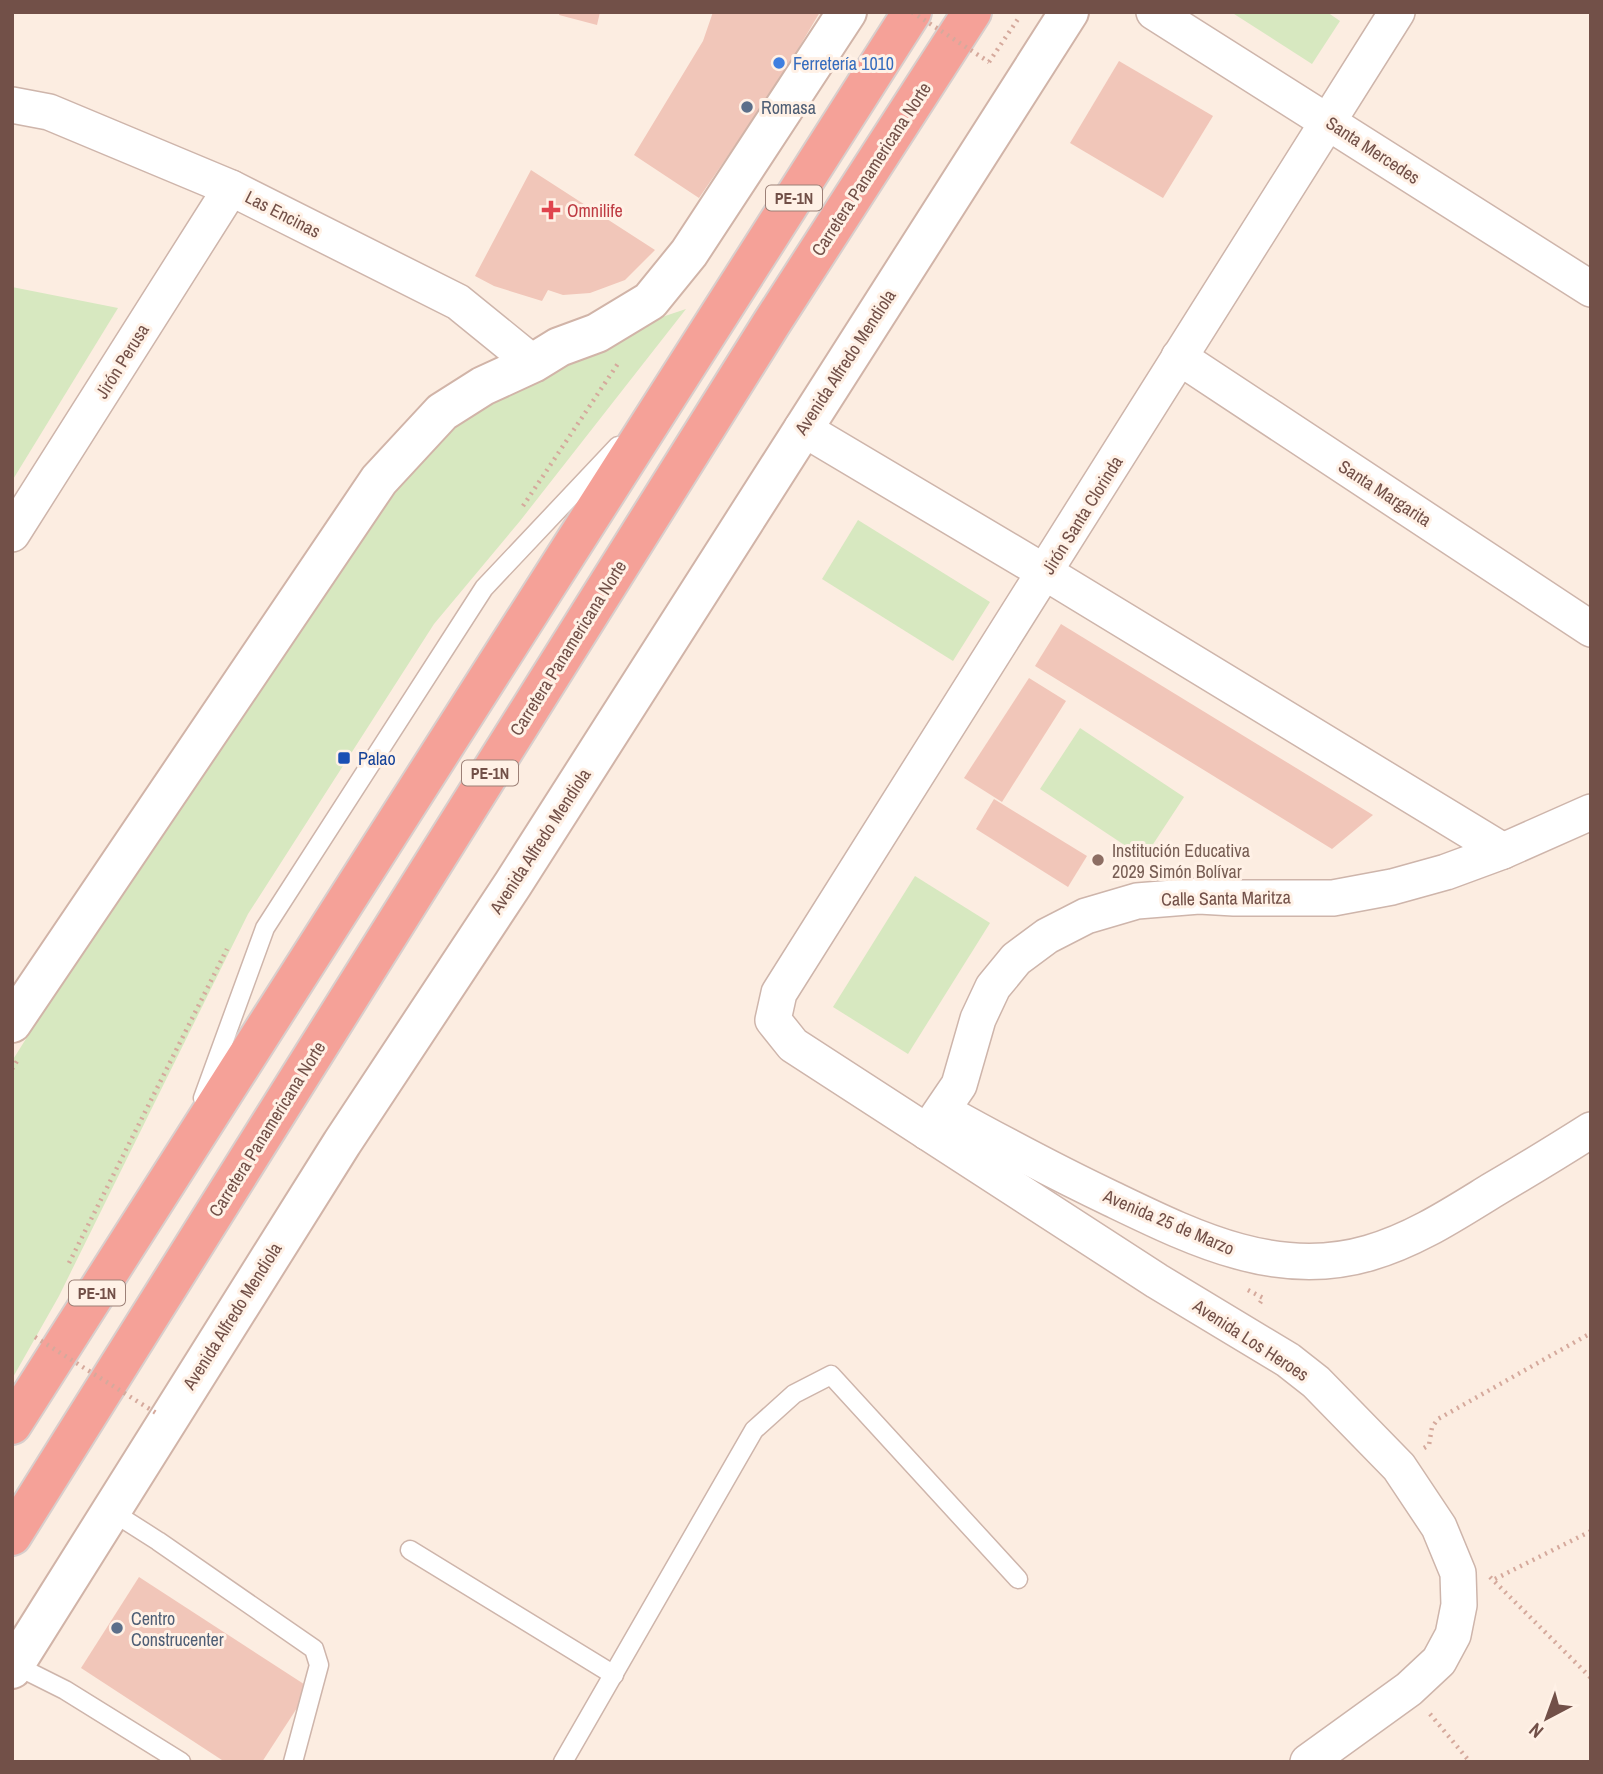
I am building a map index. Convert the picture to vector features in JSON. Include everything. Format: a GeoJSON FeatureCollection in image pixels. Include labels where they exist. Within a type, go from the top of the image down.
{"type":"FeatureCollection","features":[{"type":"Feature","properties":{"kind":"highway","name":"PE-1N"},"geometry":{"type":"LineString","coordinates":[[12,1425],[912,12]]}},
{"type":"Feature","properties":{"kind":"highway","name":"Carretera Panamericana Norte"},"geometry":{"type":"LineString","coordinates":[[12,1536],[771,324],[972,12]]}},
{"type":"Feature","properties":{"kind":"main road"},"geometry":{"type":"LineString","coordinates":[[12,1023],[380,480],[442,412],[483,386],[533,363],[559,347],[597,333],[650,301],[689,253],[847,12]]}},
{"type":"Feature","properties":{"kind":"main road","name":"Avenida Alfredo Mendiola"},"geometry":{"type":"LineString","coordinates":[[13,1667],[341,1143],[513,884],[1069,12]]}},
{"type":"Feature","properties":{"kind":"street","name":"Santa Mercedes"},"geometry":{"type":"LineString","coordinates":[[1154,12],[1591,289]]}},
{"type":"Feature","properties":{"kind":"street","name":"Jirón Santa Clorinda"},"geometry":{"type":"LineString","coordinates":[[773,1020],[779,993],[1397,12]]}},
{"type":"Feature","properties":{"kind":"street","name":"Las Encinas"},"geometry":{"type":"LineString","coordinates":[[12,105],[49,112],[231,188],[458,302],[533,363]]}},
{"type":"Feature","properties":{"kind":"street","name":"Jirón Perusa"},"geometry":{"type":"LineString","coordinates":[[12,534],[231,188]]}},
{"type":"Feature","properties":{"kind":"street","name":"Santa Margarita"},"geometry":{"type":"LineString","coordinates":[[1179,357],[1591,629]]}},
{"type":"Feature","properties":{"kind":"street"},"geometry":{"type":"LineString","coordinates":[[802,429],[1046,573],[1503,851]]}},
{"type":"Feature","properties":{"kind":"street","name":"Calle Santa Maritza"},"geometry":{"type":"LineString","coordinates":[[935,1122],[959,1085],[978,1018],[993,987],[1016,959],[1047,936],[1086,916],[1137,901],[1199,896],[1332,898],[1392,887],[1503,851],[1591,812]]}},
{"type":"Feature","properties":{"kind":"street","name":"Avenida Los Heroes"},"geometry":{"type":"LineString","coordinates":[[773,1020],[793,1045],[935,1122],[1157,1281],[1288,1360],[1315,1382],[1399,1467],[1439,1527],[1458,1573],[1459,1605],[1453,1635],[1439,1661],[1409,1689],[1308,1762]]}},
{"type":"Feature","properties":{"kind":"street","name":"Avenida 25 de Marzo"},"geometry":{"type":"LineString","coordinates":[[935,1122],[1044,1167],[1207,1242],[1256,1257],[1297,1263],[1328,1262],[1368,1254],[1405,1241],[1440,1224],[1591,1130]]}},
{"type":"Feature","properties":{"kind":"lane"},"geometry":{"type":"LineString","coordinates":[[181,1160],[265,928],[484,588],[676,384]]}},
{"type":"Feature","properties":{"kind":"lane"},"geometry":{"type":"LineString","coordinates":[[563,1762],[754,1430],[794,1394],[831,1376],[1018,1579]]}},
{"type":"Feature","properties":{"kind":"lane"},"geometry":{"type":"LineString","coordinates":[[111,1511],[314,1649],[319,1665],[293,1762]]}},
{"type":"Feature","properties":{"kind":"lane"},"geometry":{"type":"LineString","coordinates":[[410,1550],[614,1675]]}},
{"type":"Feature","properties":{"kind":"lane"},"geometry":{"type":"LineString","coordinates":[[13,1667],[65,1690],[181,1762]]}},
{"type":"Feature","properties":{"kind":"path"},"geometry":{"type":"LineString","coordinates":[[912,12],[989,62],[1020,16]]}},
{"type":"Feature","properties":{"kind":"path"},"geometry":{"type":"LineString","coordinates":[[1399,1467],[1429,1445],[1432,1427],[1438,1419],[1591,1333]]}},
{"type":"Feature","properties":{"kind":"path"},"geometry":{"type":"LineString","coordinates":[[35,1337],[156,1413]]}},
{"type":"Feature","properties":{"kind":"path"},"geometry":{"type":"LineString","coordinates":[[1495,1579],[1591,1531]]}},
{"type":"Feature","properties":{"kind":"path"},"geometry":{"type":"LineString","coordinates":[[1458,1573],[1483,1573],[1495,1579],[1591,1678]]}},
{"type":"Feature","properties":{"kind":"path"},"geometry":{"type":"LineString","coordinates":[[1409,1689],[1470,1762]]}},
{"type":"Feature","properties":{"kind":"green space"},"geometry":{"type":"Polygon","coordinates":[[[1231,12],[1327,12],[1340,21],[1312,64],[1231,12]]]}},
{"type":"Feature","properties":{"kind":"green space"},"geometry":{"type":"Polygon","coordinates":[[[12,287],[118,308],[12,481],[12,287]]]}},
{"type":"Feature","properties":{"kind":"green space"},"geometry":{"type":"Polygon","coordinates":[[[686,309],[520,521],[434,624],[248,914],[59,1296],[12,1379],[12,1061],[303,599],[421,458],[458,425],[505,392],[653,320],[686,309]]]}},
{"type":"Feature","properties":{"kind":"green space"},"geometry":{"type":"Polygon","coordinates":[[[858,520],[990,602],[953,661],[822,579],[858,520]]]}},
{"type":"Feature","properties":{"kind":"green space"},"geometry":{"type":"Polygon","coordinates":[[[1080,728],[1184,797],[1144,858],[1040,789],[1080,728]]]}},
{"type":"Feature","properties":{"kind":"green space"},"geometry":{"type":"Polygon","coordinates":[[[915,876],[990,923],[908,1054],[833,1007],[915,876]]]}},
{"type":"Feature","properties":{"kind":"building"},"geometry":{"type":"Polygon","coordinates":[[[560,12],[600,12],[597,25],[559,15],[560,12]]]}},
{"type":"Feature","properties":{"kind":"building"},"geometry":{"type":"Polygon","coordinates":[[[713,12],[820,12],[779,81],[699,198],[634,155],[703,41],[713,12]]]}},
{"type":"Feature","properties":{"kind":"building"},"geometry":{"type":"Polygon","coordinates":[[[1119,61],[1213,116],[1163,198],[1070,143],[1119,61]]]}},
{"type":"Feature","properties":{"kind":"building","name":"Omnilife"},"geometry":{"type":"Polygon","coordinates":[[[531,170],[655,250],[625,280],[590,293],[563,295],[548,290],[542,301],[494,286],[475,276],[531,170]]]}},
{"type":"Feature","properties":{"kind":"building"},"geometry":{"type":"Polygon","coordinates":[[[1061,624],[1373,815],[1332,849],[1035,666],[1061,624]]]}},
{"type":"Feature","properties":{"kind":"building"},"geometry":{"type":"Polygon","coordinates":[[[1029,678],[1066,701],[1002,802],[964,778],[1029,678]]]}},
{"type":"Feature","properties":{"kind":"building"},"geometry":{"type":"Polygon","coordinates":[[[994,799],[1087,856],[1068,887],[976,829],[994,799]]]}},
{"type":"Feature","properties":{"kind":"building"},"geometry":{"type":"Polygon","coordinates":[[[139,1577],[310,1688],[262,1762],[225,1762],[81,1668],[139,1577]]]}},
{"type":"Feature","properties":{"kind":"place","name":"Ferretería 1010"},"geometry":{"type":"Point","coordinates":[779,63]}},
{"type":"Feature","properties":{"kind":"place","name":"Romasa"},"geometry":{"type":"Point","coordinates":[747,107]}},
{"type":"Feature","properties":{"kind":"place","name":"Omnilife"},"geometry":{"type":"Point","coordinates":[551,210]}},
{"type":"Feature","properties":{"kind":"place","name":"Palao"},"geometry":{"type":"Point","coordinates":[344,758]}},
{"type":"Feature","properties":{"kind":"place","name":"Institución Educativa 2029 Simón Bolívar"},"geometry":{"type":"Point","coordinates":[1098,860]}},
{"type":"Feature","properties":{"kind":"place","name":"Centro Construcenter"},"geometry":{"type":"Point","coordinates":[117,1628]}}]}
